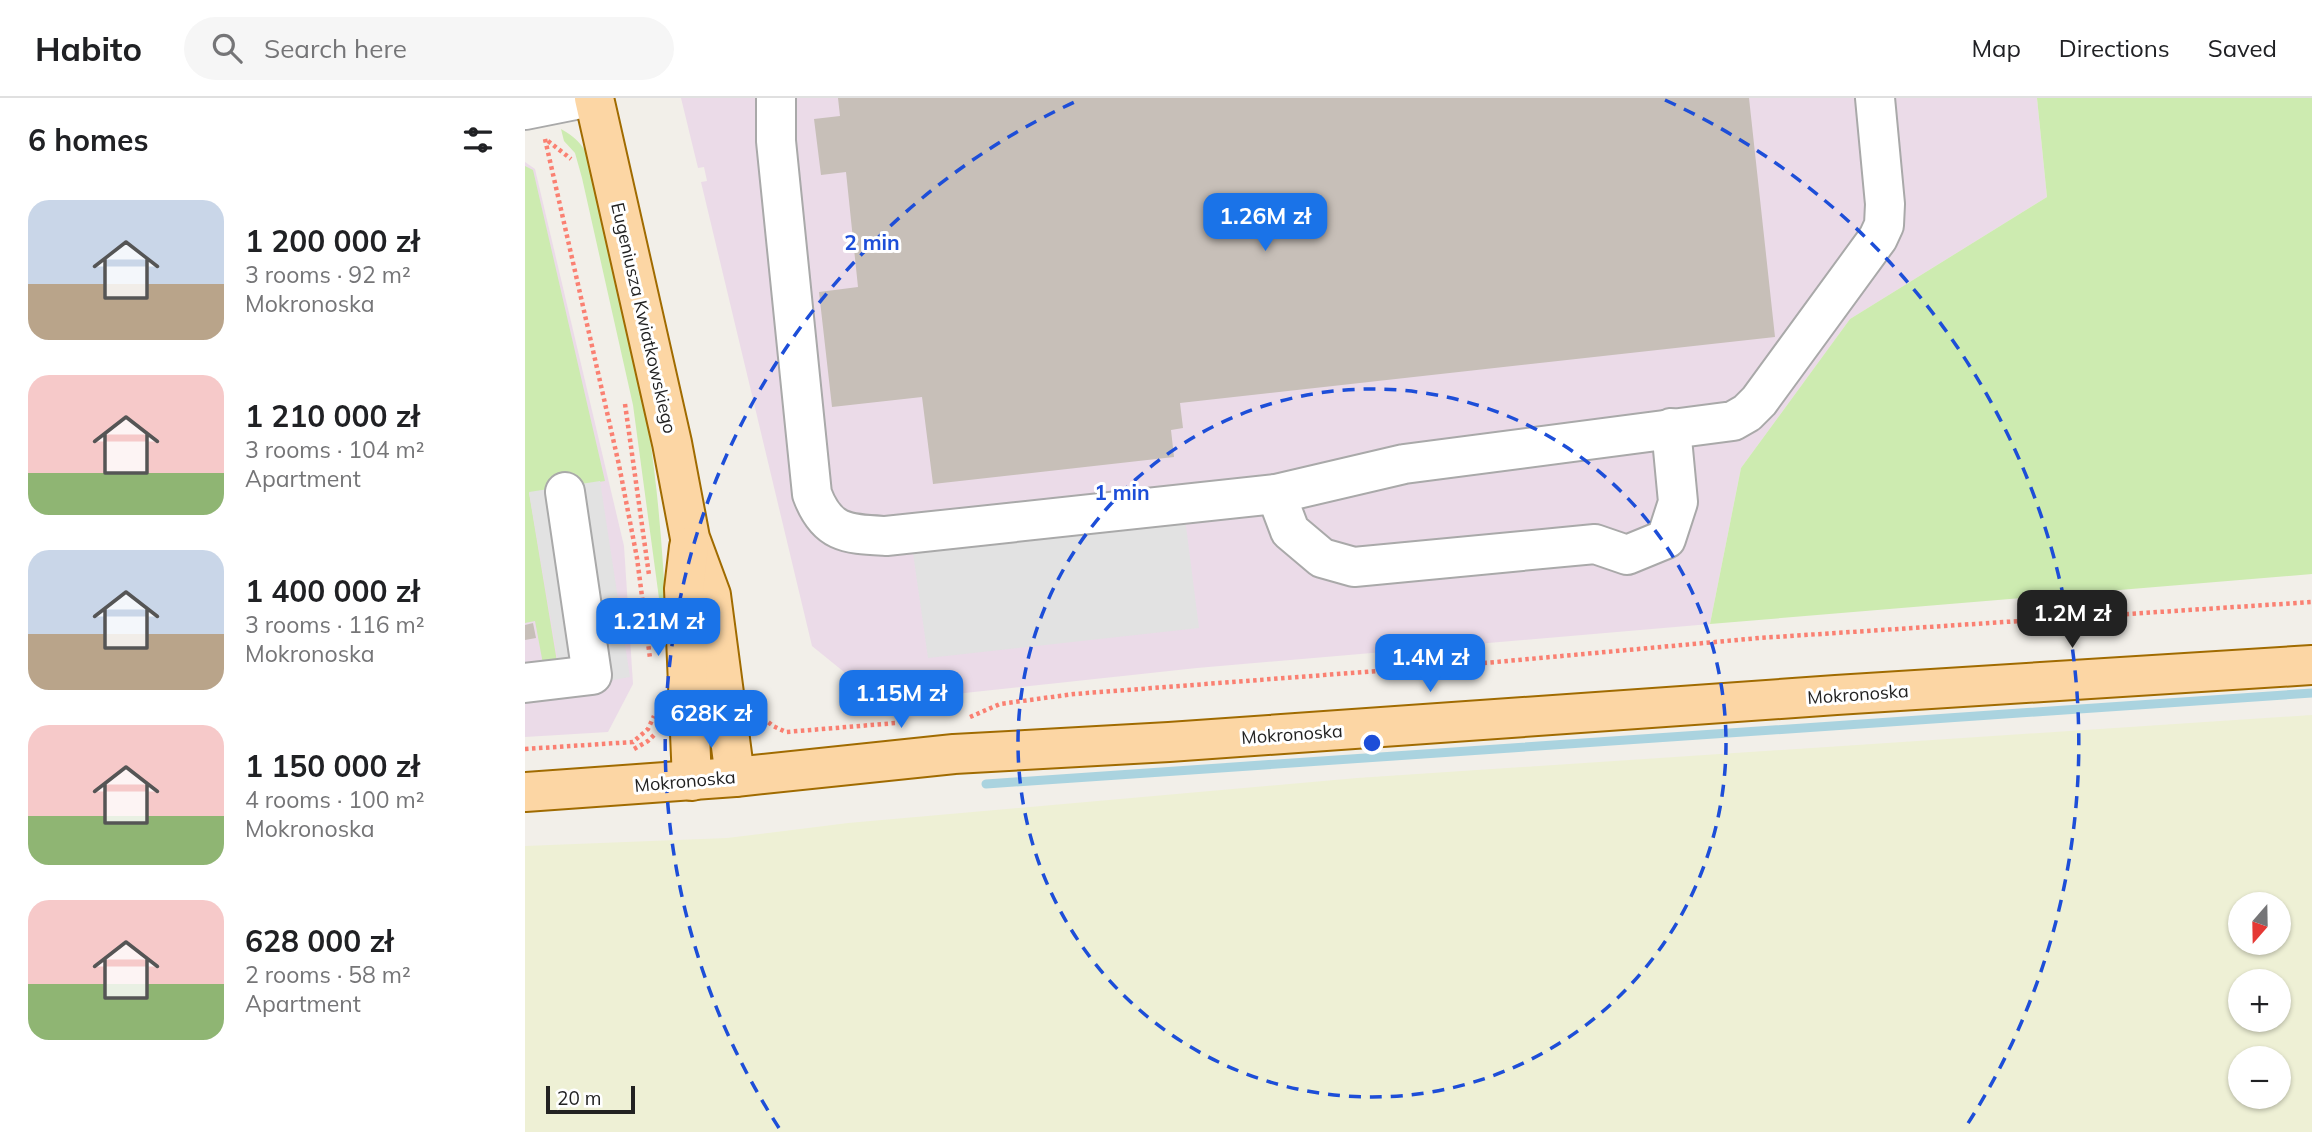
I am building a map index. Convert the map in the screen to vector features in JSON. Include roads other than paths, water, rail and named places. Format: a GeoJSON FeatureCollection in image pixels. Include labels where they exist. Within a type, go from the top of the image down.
{"type":"FeatureCollection","features":[{"type":"Feature","properties":{"kind":"main road","name":"Eugeniusza Kwiatkowskiego"},"geometry":{"type":"LineString","coordinates":[[594,98],[672,443],[690,538],[711,595],[735,778]]}},
{"type":"Feature","properties":{"kind":"main road","name":"Eugeniusza Kwiatkowskiego"},"geometry":{"type":"LineString","coordinates":[[690,538],[684,589],[692,781]]}},
{"type":"Feature","properties":{"kind":"main road","name":"Mokronoska"},"geometry":{"type":"LineString","coordinates":[[525,792],[735,778],[954,754],[1169,743],[1822,696],[2312,665]]}},
{"type":"Feature","properties":{"kind":"street"},"geometry":{"type":"LineString","coordinates":[[535,124],[585,98]]}},
{"type":"Feature","properties":{"kind":"street"},"geometry":{"type":"LineString","coordinates":[[776,98],[776,141],[812,494],[817,509],[830,523],[849,534],[886,536],[1276,494],[1405,464],[1733,421],[1747,413],[1759,401],[1878,238],[1884,225],[1885,204],[1875,98]]}},
{"type":"Feature","properties":{"kind":"street"},"geometry":{"type":"LineString","coordinates":[[1276,494],[1290,531],[1322,558],[1354,567],[1595,544],[1627,555],[1666,539],[1678,502],[1671,428]]}},
{"type":"Feature","properties":{"kind":"street"},"geometry":{"type":"LineString","coordinates":[[525,683],[592,675],[565,492]]}},
{"type":"Feature","properties":{"kind":"waterway"},"geometry":{"type":"LineString","coordinates":[[986,784],[2312,693]]}}]}
